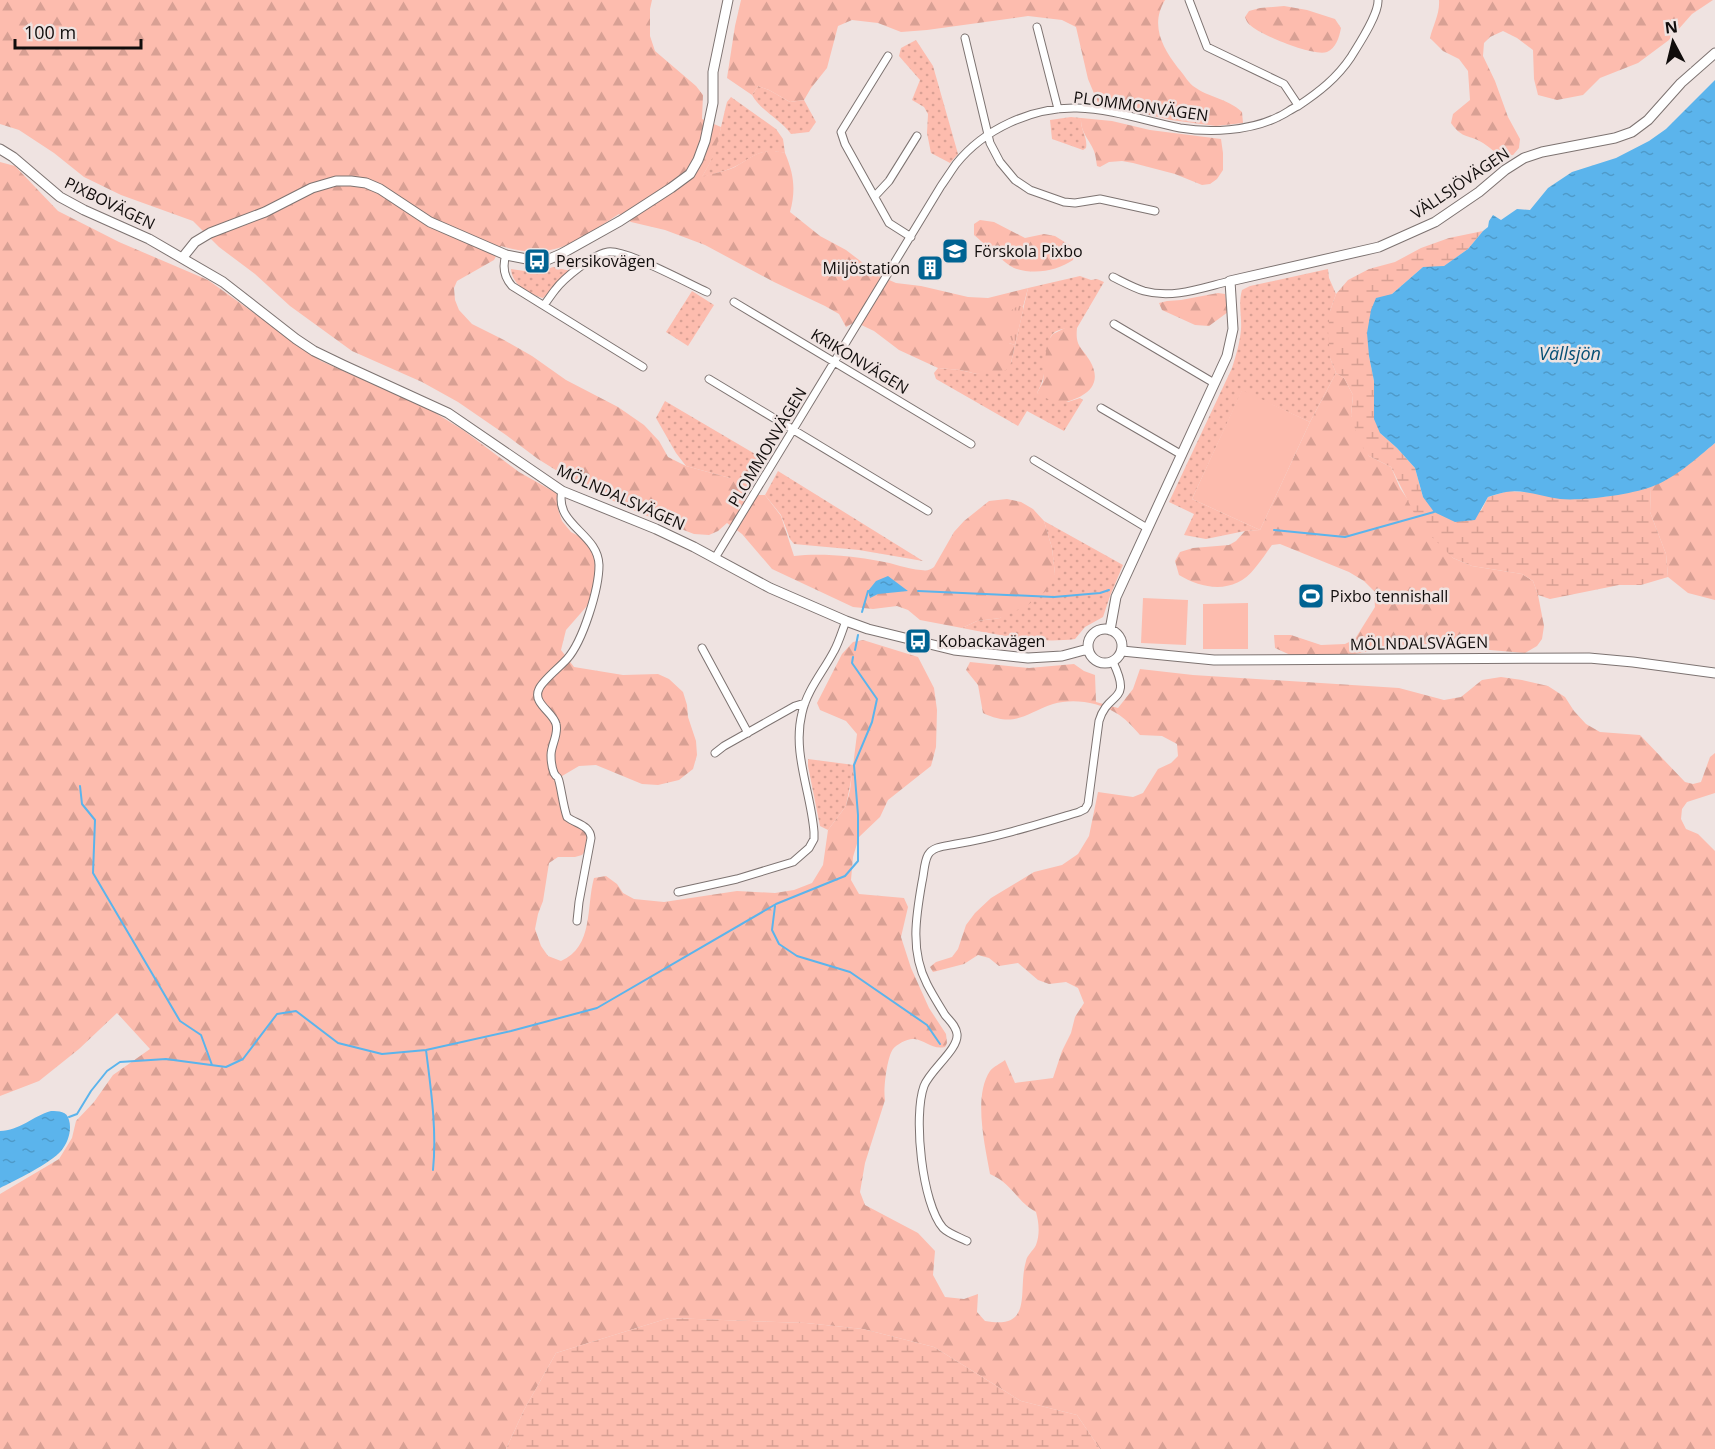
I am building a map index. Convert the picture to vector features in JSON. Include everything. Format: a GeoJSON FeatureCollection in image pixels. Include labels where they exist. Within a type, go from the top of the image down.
{"type":"FeatureCollection","features":[{"type":"Feature","properties":{"kind":"street"},"geometry":{"type":"LineString","coordinates":[[183,258],[195,242],[210,233],[265,212],[312,188],[336,181],[351,181],[366,183],[380,189],[430,222],[506,255],[537,261],[548,260],[620,221],[690,174],[705,141],[712,103],[713,72],[728,0]]}},
{"type":"Feature","properties":{"kind":"street"},"geometry":{"type":"LineString","coordinates":[[1189,0],[1207,47],[1284,84],[1298,105]]}},
{"type":"Feature","properties":{"kind":"street","name":"PLOMMONVÄGEN"},"geometry":{"type":"LineString","coordinates":[[715,558],[941,186],[970,149],[1005,125],[1040,112],[1077,108],[1117,113],[1182,128],[1213,131],[1264,123],[1317,93],[1343,69],[1378,9],[1378,0]]}},
{"type":"Feature","properties":{"kind":"street"},"geometry":{"type":"LineString","coordinates":[[1037,27],[1058,110]]}},
{"type":"Feature","properties":{"kind":"street"},"geometry":{"type":"LineString","coordinates":[[965,38],[990,143],[1000,162],[1015,180],[1030,190],[1064,202],[1075,203],[1100,199],[1155,211]]}},
{"type":"Feature","properties":{"kind":"street","name":"VÄLLSJÖVÄGEN"},"geometry":{"type":"LineString","coordinates":[[1113,277],[1141,290],[1177,295],[1379,247],[1435,222],[1524,158],[1632,132],[1648,120],[1681,83],[1715,53]]}},
{"type":"Feature","properties":{"kind":"street"},"geometry":{"type":"LineString","coordinates":[[888,56],[841,132],[845,144],[890,223],[911,237]]}},
{"type":"Feature","properties":{"kind":"street"},"geometry":{"type":"LineString","coordinates":[[875,196],[890,181],[917,136]]}},
{"type":"Feature","properties":{"kind":"street","name":"PIXBOVÄGEN"},"geometry":{"type":"LineString","coordinates":[[0,149],[60,197],[150,239],[183,258]]}},
{"type":"Feature","properties":{"kind":"street"},"geometry":{"type":"LineString","coordinates":[[544,305],[567,278],[589,261],[609,252],[617,252],[635,259],[706,292]]}},
{"type":"Feature","properties":{"kind":"street"},"geometry":{"type":"LineString","coordinates":[[506,255],[503,267],[507,280],[521,292],[643,366]]}},
{"type":"Feature","properties":{"kind":"street","name":"MÖLNDALSVÄGEN"},"geometry":{"type":"LineString","coordinates":[[183,258],[223,282],[314,351],[448,413],[562,491],[656,529],[770,588],[846,621],[868,629],[947,648],[1009,657],[1062,656],[1088,649]]}},
{"type":"Feature","properties":{"kind":"street"},"geometry":{"type":"LineString","coordinates":[[1110,630],[1116,597],[1227,356],[1233,329],[1230,281]]}},
{"type":"Feature","properties":{"kind":"street","name":"KRIKONVÄGEN"},"geometry":{"type":"LineString","coordinates":[[734,302],[971,444]]}},
{"type":"Feature","properties":{"kind":"street"},"geometry":{"type":"LineString","coordinates":[[1114,324],[1214,383]]}},
{"type":"Feature","properties":{"kind":"street"},"geometry":{"type":"LineString","coordinates":[[709,379],[928,511]]}},
{"type":"Feature","properties":{"kind":"street"},"geometry":{"type":"LineString","coordinates":[[1101,408],[1182,455]]}},
{"type":"Feature","properties":{"kind":"street"},"geometry":{"type":"LineString","coordinates":[[1034,460],[1147,528]]}},
{"type":"Feature","properties":{"kind":"street"},"geometry":{"type":"LineString","coordinates":[[562,491],[561,505],[564,513],[594,547],[599,566],[594,596],[581,634],[570,656],[542,684],[537,694],[538,700],[553,717],[556,725],[551,750],[552,763],[567,817],[591,833],[577,921]]}},
{"type":"Feature","properties":{"kind":"street"},"geometry":{"type":"LineString","coordinates":[[678,892],[737,879],[793,862],[809,848],[814,839],[814,821],[799,744],[802,713],[805,703],[834,651],[846,621]]}},
{"type":"Feature","properties":{"kind":"street"},"geometry":{"type":"LineString","coordinates":[[1103,629],[1110,630],[1120,636],[1123,645],[1119,657],[1105,664],[1092,657],[1088,649],[1089,640],[1094,633],[1103,629]]}},
{"type":"Feature","properties":{"kind":"street"},"geometry":{"type":"LineString","coordinates":[[702,648],[748,734]]}},
{"type":"Feature","properties":{"kind":"street","name":"MÖLNDALSVÄGEN"},"geometry":{"type":"LineString","coordinates":[[1122,651],[1214,660],[1589,658],[1715,673]]}},
{"type":"Feature","properties":{"kind":"street"},"geometry":{"type":"LineString","coordinates":[[967,1241],[951,1234],[939,1221],[922,1162],[920,1113],[924,1086],[938,1065],[953,1049],[957,1036],[953,1024],[927,985],[916,956],[915,941],[919,901],[927,856],[936,848],[1014,831],[1085,809],[1088,804],[1099,721],[1102,712],[1120,691],[1120,678],[1113,662]]}},
{"type":"Feature","properties":{"kind":"street"},"geometry":{"type":"LineString","coordinates":[[715,753],[795,706],[805,703]]}},
{"type":"Feature","properties":{"kind":"green space"},"geometry":{"type":"Polygon","coordinates":[[[0,0],[652,0],[650,36],[655,51],[696,86],[703,95],[702,119],[721,127],[714,153],[702,177],[731,169],[764,152],[785,153],[793,182],[790,212],[820,236],[846,250],[880,276],[896,283],[921,286],[968,297],[988,298],[1028,288],[1023,307],[1020,305],[1009,343],[1015,345],[1011,363],[1006,370],[977,374],[938,368],[899,350],[874,331],[855,322],[846,327],[839,314],[705,245],[665,230],[631,222],[619,214],[577,240],[551,250],[536,252],[501,246],[494,260],[457,281],[454,288],[459,310],[472,324],[532,356],[566,380],[618,407],[644,425],[659,441],[668,457],[686,466],[730,478],[743,484],[745,495],[765,495],[781,516],[794,556],[848,556],[928,570],[934,567],[954,532],[964,521],[989,501],[1007,499],[1021,502],[1033,509],[1044,521],[1052,548],[1055,574],[1050,588],[1028,605],[1000,618],[977,621],[962,628],[920,620],[908,610],[897,606],[873,609],[853,607],[772,569],[742,534],[727,523],[709,535],[694,534],[642,514],[583,487],[538,459],[458,402],[422,382],[352,351],[290,306],[255,274],[219,247],[193,221],[121,195],[84,177],[54,153],[19,130],[0,124],[0,0]]]}},
{"type":"Feature","properties":{"kind":"green space"},"geometry":{"type":"Polygon","coordinates":[[[741,0],[1165,0],[1158,18],[1158,27],[1167,52],[1193,86],[1242,112],[1243,123],[1216,126],[1171,120],[1098,103],[1088,79],[1076,27],[1062,20],[1028,16],[901,32],[878,23],[852,20],[838,26],[827,68],[804,100],[790,102],[758,86],[752,95],[727,78],[741,0]]]}},
{"type":"Feature","properties":{"kind":"green space"},"geometry":{"type":"Polygon","coordinates":[[[1439,0],[1713,0],[1692,14],[1669,40],[1638,63],[1600,78],[1583,95],[1557,100],[1538,95],[1534,79],[1533,50],[1503,31],[1490,37],[1484,43],[1483,56],[1508,117],[1520,139],[1519,148],[1513,155],[1503,155],[1463,134],[1451,123],[1453,114],[1470,100],[1468,71],[1459,59],[1443,51],[1430,38],[1439,0]]]}},
{"type":"Feature","properties":{"kind":"green space"},"geometry":{"type":"Polygon","coordinates":[[[1284,6],[1307,10],[1335,19],[1341,28],[1333,48],[1320,53],[1287,44],[1256,29],[1248,23],[1245,17],[1249,11],[1284,6]]]}},
{"type":"Feature","properties":{"kind":"green space"},"geometry":{"type":"Polygon","coordinates":[[[916,40],[933,66],[958,154],[950,163],[931,153],[927,133],[928,114],[924,107],[912,100],[920,80],[899,56],[901,48],[916,40]]]}},
{"type":"Feature","properties":{"kind":"green space"},"geometry":{"type":"Polygon","coordinates":[[[758,86],[790,102],[804,100],[816,122],[809,132],[791,134],[756,101],[752,95],[758,86]]]}},
{"type":"Feature","properties":{"kind":"green space"},"geometry":{"type":"Polygon","coordinates":[[[731,97],[776,129],[783,139],[785,153],[762,152],[732,168],[701,178],[714,151],[727,102],[731,97]]]}},
{"type":"Feature","properties":{"kind":"green space"},"geometry":{"type":"Polygon","coordinates":[[[1081,118],[1086,144],[1083,150],[1052,139],[1050,120],[1081,118]]]}},
{"type":"Feature","properties":{"kind":"green space"},"geometry":{"type":"Polygon","coordinates":[[[1081,118],[1221,139],[1223,170],[1210,184],[1202,185],[1175,174],[1122,161],[1097,166],[1094,151],[1082,127],[1081,118]]]}},
{"type":"Feature","properties":{"kind":"green space"},"geometry":{"type":"Polygon","coordinates":[[[0,162],[15,166],[58,211],[119,242],[208,280],[321,361],[429,409],[463,430],[519,472],[558,494],[558,509],[562,521],[571,532],[586,540],[592,548],[597,575],[587,606],[566,630],[561,650],[574,667],[623,675],[658,674],[669,679],[683,692],[696,741],[697,755],[693,769],[679,780],[658,785],[642,784],[596,765],[579,766],[557,779],[570,817],[583,827],[589,838],[582,855],[558,857],[549,863],[543,901],[535,929],[541,946],[548,956],[561,961],[572,955],[579,946],[587,925],[594,878],[606,876],[617,884],[623,893],[634,899],[664,902],[737,891],[775,893],[794,890],[812,883],[823,865],[828,830],[846,806],[857,734],[846,721],[820,710],[817,703],[842,654],[853,642],[863,640],[918,657],[934,688],[937,710],[936,747],[931,766],[888,800],[880,817],[859,837],[853,857],[851,880],[859,894],[904,898],[908,907],[901,937],[911,968],[929,1008],[946,1034],[947,1043],[945,1047],[940,1048],[912,1039],[893,1049],[886,1074],[885,1100],[865,1163],[860,1192],[865,1205],[918,1233],[935,1251],[933,1275],[945,1297],[964,1299],[978,1294],[977,1312],[985,1321],[1011,1320],[1018,1314],[1026,1261],[1036,1245],[1039,1228],[1036,1212],[998,1178],[990,1174],[981,1107],[985,1081],[990,1071],[1005,1060],[1015,1083],[1053,1078],[1075,1017],[1084,1003],[1078,988],[1066,982],[1049,984],[1038,980],[1018,963],[999,966],[989,958],[978,955],[964,964],[933,972],[930,967],[936,962],[952,957],[958,949],[966,925],[991,898],[1034,872],[1062,865],[1078,854],[1089,836],[1098,792],[1133,797],[1143,793],[1158,769],[1171,763],[1178,756],[1177,744],[1162,736],[1140,735],[1119,715],[1093,704],[1077,701],[1061,702],[1012,719],[1003,719],[983,713],[978,685],[966,670],[970,662],[1029,668],[1074,664],[1095,675],[1096,702],[1118,708],[1133,689],[1140,669],[1193,675],[1399,688],[1444,700],[1461,697],[1482,680],[1501,677],[1548,686],[1565,697],[1586,724],[1600,732],[1640,735],[1685,782],[1693,784],[1701,782],[1710,757],[1715,753],[1715,793],[1687,802],[1682,809],[1681,819],[1686,829],[1698,834],[1715,851],[1715,1449],[1100,1449],[1077,1415],[1021,1401],[934,1347],[863,1329],[806,1323],[669,1318],[556,1353],[524,1410],[506,1449],[0,1449],[0,1194],[59,1159],[72,1138],[76,1121],[94,1102],[113,1075],[150,1049],[117,1013],[79,1049],[39,1081],[0,1096],[0,162]]]}},
{"type":"Feature","properties":{"kind":"green space"},"geometry":{"type":"Polygon","coordinates":[[[980,220],[994,222],[1025,238],[1044,234],[1055,236],[1075,250],[1073,260],[1045,271],[1014,268],[974,235],[974,224],[980,220]]]}},
{"type":"Feature","properties":{"kind":"green space"},"geometry":{"type":"Polygon","coordinates":[[[1483,231],[1468,249],[1443,267],[1423,267],[1392,294],[1369,356],[1380,433],[1415,468],[1423,497],[1481,511],[1488,497],[1508,491],[1604,497],[1651,487],[1650,512],[1666,554],[1668,577],[1641,585],[1619,585],[1550,599],[1538,595],[1533,581],[1522,574],[1472,566],[1453,558],[1420,525],[1391,467],[1369,456],[1359,442],[1351,415],[1353,395],[1344,378],[1336,373],[1330,358],[1328,331],[1330,311],[1336,294],[1348,280],[1369,269],[1395,262],[1421,248],[1449,238],[1483,231]]]}},
{"type":"Feature","properties":{"kind":"green space"},"geometry":{"type":"Polygon","coordinates":[[[553,267],[571,271],[543,298],[532,294],[518,284],[514,280],[511,269],[538,273],[553,267]]]}},
{"type":"Feature","properties":{"kind":"green space"},"geometry":{"type":"Polygon","coordinates":[[[1328,269],[1336,294],[1330,311],[1330,358],[1336,373],[1310,422],[1242,391],[1192,499],[1260,530],[1206,539],[1184,535],[1194,514],[1169,502],[1232,368],[1240,334],[1242,290],[1250,286],[1328,269]]]}},
{"type":"Feature","properties":{"kind":"green space"},"geometry":{"type":"Polygon","coordinates":[[[1080,276],[1104,282],[1077,328],[1061,329],[1052,335],[1048,344],[1041,385],[1037,393],[1068,402],[1080,398],[1083,400],[1064,431],[1027,411],[1018,426],[936,379],[934,373],[938,368],[977,374],[1011,363],[1028,288],[1080,276]]]}},
{"type":"Feature","properties":{"kind":"green space"},"geometry":{"type":"Polygon","coordinates":[[[692,291],[714,305],[688,346],[666,332],[692,291]]]}},
{"type":"Feature","properties":{"kind":"green space"},"geometry":{"type":"Polygon","coordinates":[[[1218,293],[1225,294],[1228,312],[1209,326],[1195,325],[1162,310],[1159,303],[1181,300],[1218,293]]]}},
{"type":"Feature","properties":{"kind":"green space"},"geometry":{"type":"Polygon","coordinates":[[[1020,305],[1023,311],[1015,345],[1009,343],[1004,326],[1006,316],[1020,305]]]}},
{"type":"Feature","properties":{"kind":"green space"},"geometry":{"type":"Polygon","coordinates":[[[1065,328],[1077,328],[1078,343],[1090,361],[1095,379],[1088,392],[1074,400],[1057,404],[1037,393],[1043,382],[1047,342],[1053,334],[1065,328]]]}},
{"type":"Feature","properties":{"kind":"green space"},"geometry":{"type":"Polygon","coordinates":[[[1336,373],[1344,378],[1353,395],[1351,415],[1369,456],[1391,467],[1400,488],[1410,503],[1453,558],[1472,566],[1522,574],[1533,581],[1544,626],[1542,639],[1537,646],[1525,653],[1490,650],[1453,639],[1427,644],[1395,646],[1345,656],[1297,658],[1275,648],[1274,635],[1291,635],[1321,645],[1345,644],[1355,639],[1375,607],[1374,591],[1364,581],[1349,572],[1280,544],[1272,545],[1247,576],[1229,586],[1199,584],[1179,575],[1175,561],[1180,552],[1193,548],[1229,545],[1245,531],[1260,530],[1310,422],[1336,373]]]}},
{"type":"Feature","properties":{"kind":"green space"},"geometry":{"type":"Polygon","coordinates":[[[1242,390],[1310,422],[1260,530],[1192,499],[1242,390]]]}},
{"type":"Feature","properties":{"kind":"green space"},"geometry":{"type":"Polygon","coordinates":[[[665,401],[767,461],[745,495],[730,478],[686,466],[656,418],[665,401]]]}},
{"type":"Feature","properties":{"kind":"green space"},"geometry":{"type":"Polygon","coordinates":[[[1715,443],[1715,600],[1688,593],[1668,577],[1666,554],[1650,512],[1651,487],[1684,467],[1715,443]]]}},
{"type":"Feature","properties":{"kind":"green space"},"geometry":{"type":"Polygon","coordinates":[[[778,471],[923,561],[859,550],[794,544],[781,515],[765,495],[778,471]]]}},
{"type":"Feature","properties":{"kind":"green space"},"geometry":{"type":"Polygon","coordinates":[[[1044,521],[1123,565],[1103,617],[1085,627],[1075,639],[1018,638],[962,628],[977,621],[1000,618],[1055,574],[1052,548],[1044,521]]]}},
{"type":"Feature","properties":{"kind":"green space"},"geometry":{"type":"Polygon","coordinates":[[[1143,598],[1188,600],[1186,645],[1141,643],[1143,598]]]}},
{"type":"Feature","properties":{"kind":"green space"},"geometry":{"type":"Polygon","coordinates":[[[1248,603],[1248,649],[1203,649],[1203,604],[1248,603]]]}},
{"type":"Feature","properties":{"kind":"green space"},"geometry":{"type":"Polygon","coordinates":[[[808,759],[854,765],[846,806],[828,830],[820,826],[808,759]]]}},
{"type":"Feature","properties":{"kind":"green space"},"geometry":{"type":"Polygon","coordinates":[[[669,1318],[806,1323],[863,1329],[934,1347],[1021,1401],[1077,1415],[1100,1449],[506,1449],[524,1410],[556,1353],[669,1318]]]}},
{"type":"Feature","properties":{"kind":"water","name":"Vällsjön"},"geometry":{"type":"Polygon","coordinates":[[[1715,80],[1715,443],[1677,474],[1660,483],[1631,493],[1570,499],[1506,492],[1488,497],[1475,520],[1455,522],[1434,512],[1423,497],[1415,468],[1380,433],[1374,419],[1374,381],[1367,333],[1371,310],[1376,298],[1392,294],[1423,267],[1444,266],[1468,249],[1488,227],[1493,215],[1501,220],[1517,209],[1530,210],[1548,188],[1572,172],[1616,158],[1649,141],[1666,129],[1715,80]]]}},
{"type":"Feature","properties":{"kind":"water"},"geometry":{"type":"Polygon","coordinates":[[[888,576],[908,591],[878,594],[870,598],[868,591],[876,581],[888,576]]]}},
{"type":"Feature","properties":{"kind":"water"},"geometry":{"type":"Polygon","coordinates":[[[51,1111],[65,1113],[69,1120],[70,1132],[63,1148],[41,1166],[0,1188],[0,1131],[13,1129],[51,1111]]]}},
{"type":"Feature","properties":{"kind":"waterway"},"geometry":{"type":"LineString","coordinates":[[1274,530],[1345,537],[1434,512]]}},
{"type":"Feature","properties":{"kind":"waterway"},"geometry":{"type":"LineString","coordinates":[[918,591],[1054,597],[1100,593],[1109,590]]}},
{"type":"Feature","properties":{"kind":"waterway"},"geometry":{"type":"LineString","coordinates":[[862,612],[868,591],[870,591]]}},
{"type":"Feature","properties":{"kind":"waterway"},"geometry":{"type":"LineString","coordinates":[[855,650],[858,635]]}},
{"type":"Feature","properties":{"kind":"waterway"},"geometry":{"type":"LineString","coordinates":[[69,1117],[77,1114],[107,1071],[120,1062],[166,1059],[226,1067],[243,1059],[277,1014],[296,1011],[338,1043],[382,1054],[426,1050],[511,1031],[597,1008],[776,904],[845,876],[858,861],[858,815],[854,765],[872,722],[877,699],[852,663],[853,657]]}},
{"type":"Feature","properties":{"kind":"waterway"},"geometry":{"type":"LineString","coordinates":[[80,786],[82,804],[95,820],[93,873],[180,1021],[201,1035],[212,1065]]}},
{"type":"Feature","properties":{"kind":"waterway"},"geometry":{"type":"LineString","coordinates":[[775,906],[772,930],[779,944],[797,956],[850,972],[927,1025],[940,1044]]}},
{"type":"Feature","properties":{"kind":"waterway"},"geometry":{"type":"LineString","coordinates":[[426,1050],[434,1125],[433,1170]]}},
{"type":"Feature","properties":{"kind":"place","name":"Förskola Pixbo"},"geometry":{"type":"Point","coordinates":[955,251]}},
{"type":"Feature","properties":{"kind":"place","name":"Persikovägen"},"geometry":{"type":"Point","coordinates":[537,261]}},
{"type":"Feature","properties":{"kind":"place","name":"Miljöstation"},"geometry":{"type":"Point","coordinates":[930,268]}},
{"type":"Feature","properties":{"kind":"place","name":"Pixbo tennishall"},"geometry":{"type":"Point","coordinates":[1311,596]}},
{"type":"Feature","properties":{"kind":"place","name":"Kobackavägen"},"geometry":{"type":"Point","coordinates":[918,641]}}]}
